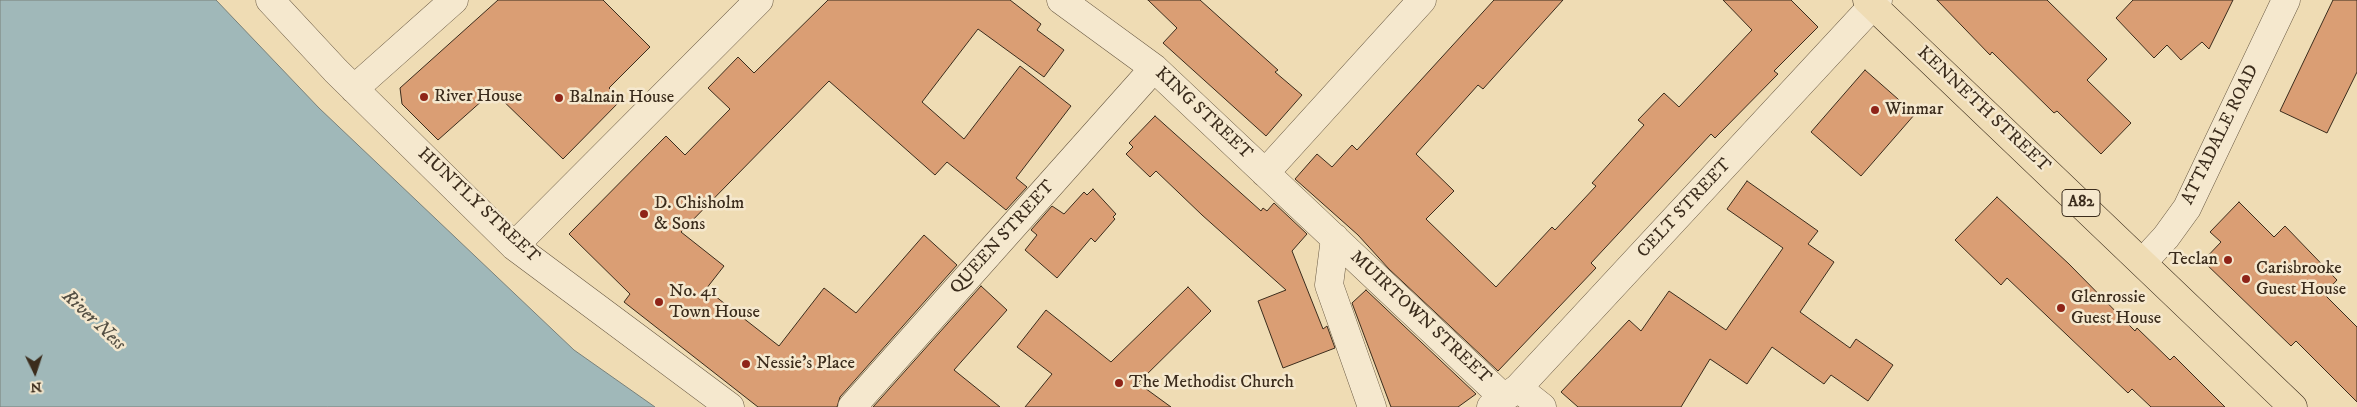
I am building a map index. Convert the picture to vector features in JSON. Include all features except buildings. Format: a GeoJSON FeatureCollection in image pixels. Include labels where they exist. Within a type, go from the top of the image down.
{"type":"FeatureCollection","features":[{"type":"Feature","properties":{"kind":"highway","name":"KENNETH STREET"},"geometry":{"type":"LineString","coordinates":[[1872,2],[2293,407]]}},
{"type":"Feature","properties":{"kind":"street","name":"HUNTLY STREET"},"geometry":{"type":"LineString","coordinates":[[270,0],[354,88],[514,246],[730,407]]}},
{"type":"Feature","properties":{"kind":"street"},"geometry":{"type":"LineString","coordinates":[[354,88],[454,0]]}},
{"type":"Feature","properties":{"kind":"street"},"geometry":{"type":"LineString","coordinates":[[514,246],[759,0]]}},
{"type":"Feature","properties":{"kind":"street","name":"KING STREET"},"geometry":{"type":"LineString","coordinates":[[1062,0],[1154,68],[1335,238]]}},
{"type":"Feature","properties":{"kind":"street"},"geometry":{"type":"LineString","coordinates":[[1265,173],[1422,0]]}},
{"type":"Feature","properties":{"kind":"street","name":"ATTADALE ROAD"},"geometry":{"type":"LineString","coordinates":[[2143,262],[2166,237],[2187,208],[2286,0]]}},
{"type":"Feature","properties":{"kind":"street","name":"CELT STREET"},"geometry":{"type":"LineString","coordinates":[[1504,398],[1872,2]]}},
{"type":"Feature","properties":{"kind":"street","name":"QUEEN STREET"},"geometry":{"type":"LineString","coordinates":[[852,407],[1154,68]]}},
{"type":"Feature","properties":{"kind":"street"},"geometry":{"type":"LineString","coordinates":[[1335,238],[1329,285],[1372,407]]}},
{"type":"Feature","properties":{"kind":"street","name":"MUIRTOWN STREET"},"geometry":{"type":"LineString","coordinates":[[1335,238],[1504,398],[1542,407]]}},
{"type":"Feature","properties":{"kind":"water","name":"River Ness"},"geometry":{"type":"Polygon","coordinates":[[[0,0],[216,0],[319,108],[574,350],[655,407],[0,407],[0,0]]]}},
{"type":"Feature","properties":{"kind":"place","name":"River House"},"geometry":{"type":"Point","coordinates":[424,97]}},
{"type":"Feature","properties":{"kind":"place","name":"Balnain House"},"geometry":{"type":"Point","coordinates":[559,98]}},
{"type":"Feature","properties":{"kind":"place","name":"Winmar"},"geometry":{"type":"Point","coordinates":[1875,110]}},
{"type":"Feature","properties":{"kind":"place","name":"D. Chisholm & Sons"},"geometry":{"type":"Point","coordinates":[644,214]}},
{"type":"Feature","properties":{"kind":"place","name":"Teclan"},"geometry":{"type":"Point","coordinates":[2228,260]}},
{"type":"Feature","properties":{"kind":"place","name":"Carisbrooke Guest House"},"geometry":{"type":"Point","coordinates":[2246,279]}},
{"type":"Feature","properties":{"kind":"place","name":"No. 41 Town House"},"geometry":{"type":"Point","coordinates":[659,302]}},
{"type":"Feature","properties":{"kind":"place","name":"Glenrossie Guest House"},"geometry":{"type":"Point","coordinates":[2061,308]}},
{"type":"Feature","properties":{"kind":"place","name":"Nessie's Place"},"geometry":{"type":"Point","coordinates":[746,364]}},
{"type":"Feature","properties":{"kind":"place","name":"The Methodist Church"},"geometry":{"type":"Point","coordinates":[1119,383]}}]}
